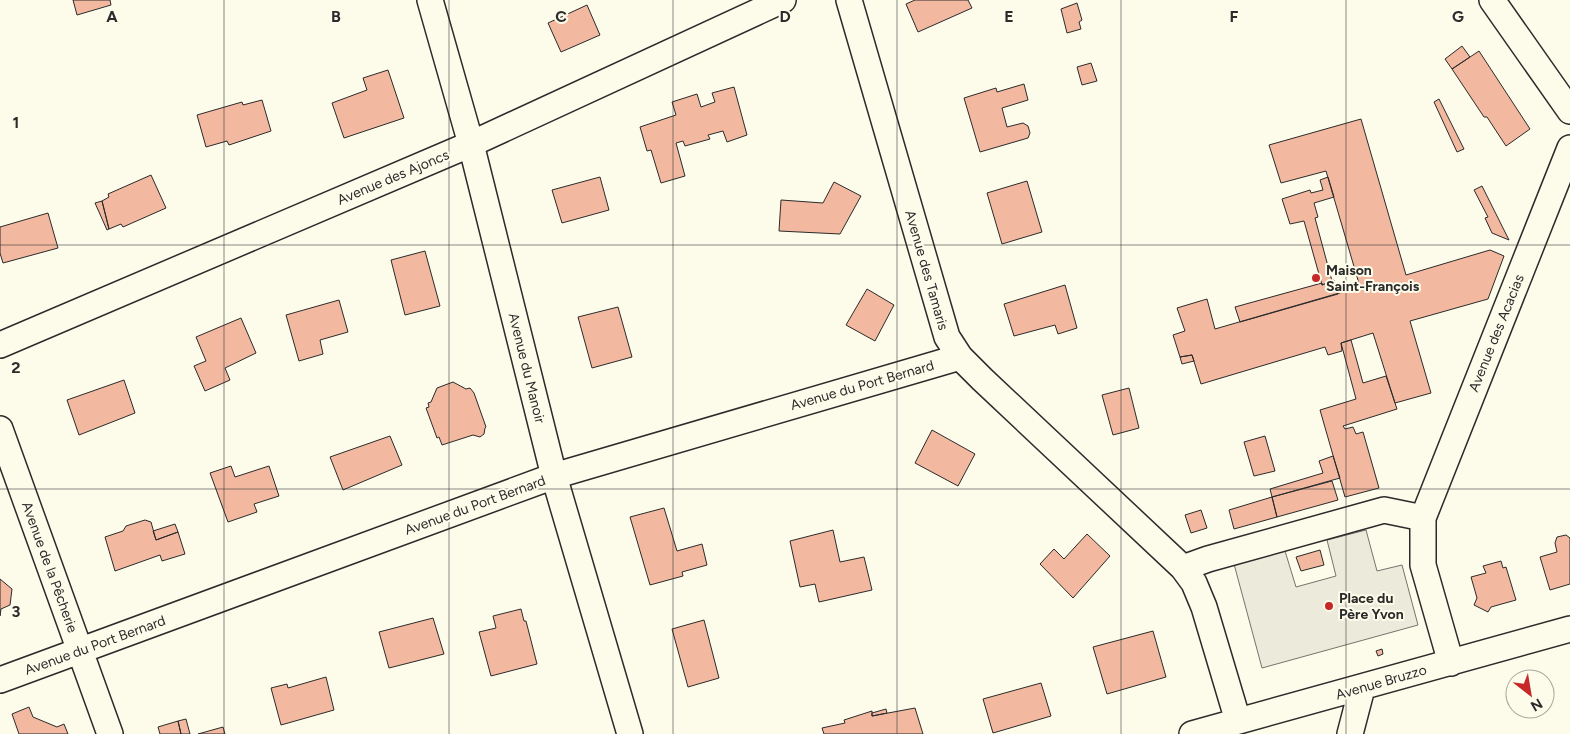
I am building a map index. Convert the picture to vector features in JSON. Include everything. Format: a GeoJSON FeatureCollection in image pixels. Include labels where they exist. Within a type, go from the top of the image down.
{"type":"FeatureCollection","features":[{"type":"Feature","properties":{"kind":"street","name":"Avenue du Manoir"},"geometry":{"type":"LineString","coordinates":[[430,0],[471,144],[554,476],[630,734]]}},
{"type":"Feature","properties":{"kind":"street","name":"Avenue des Ajoncs"},"geometry":{"type":"LineString","coordinates":[[0,345],[471,144],[783,0]]}},
{"type":"Feature","properties":{"kind":"street","name":"Avenue des Tamaris"},"geometry":{"type":"LineString","coordinates":[[849,0],[947,337],[960,356],[1183,568]]}},
{"type":"Feature","properties":{"kind":"street"},"geometry":{"type":"LineString","coordinates":[[1492,0],[1570,111]]}},
{"type":"Feature","properties":{"kind":"street","name":"Avenue des Acacias"},"geometry":{"type":"LineString","coordinates":[[1423,518],[1570,148]]}},
{"type":"Feature","properties":{"kind":"street","name":"Avenue du Port Bernard"},"geometry":{"type":"LineString","coordinates":[[0,680],[554,476],[960,356]]}},
{"type":"Feature","properties":{"kind":"street","name":"Avenue de la Pêcherie"},"geometry":{"type":"LineString","coordinates":[[0,429],[110,734]]}},
{"type":"Feature","properties":{"kind":"street"},"geometry":{"type":"LineString","coordinates":[[1238,721],[1204,607],[1194,583],[1183,568],[1208,559],[1384,510],[1423,518],[1423,565],[1451,662]]}},
{"type":"Feature","properties":{"kind":"street","name":"Avenue Bruzzo"},"geometry":{"type":"LineString","coordinates":[[1192,734],[1570,629]]}},
{"type":"Feature","properties":{"kind":"street"},"geometry":{"type":"LineString","coordinates":[[1350,734],[1362,688]]}},
{"type":"Feature","properties":{"kind":"shaded area","name":"Place du Père Yvon"},"geometry":{"type":"Polygon","coordinates":[[[1366,530],[1377,571],[1402,565],[1418,625],[1262,668],[1234,564],[1285,551],[1296,587],[1336,576],[1327,540],[1366,530]]]}},
{"type":"Feature","properties":{"kind":"building"},"geometry":{"type":"Polygon","coordinates":[[[73,0],[110,0],[111,5],[77,15],[73,0]]]}},
{"type":"Feature","properties":{"kind":"building"},"geometry":{"type":"Polygon","coordinates":[[[915,0],[968,0],[972,8],[918,32],[906,4],[915,0]]]}},
{"type":"Feature","properties":{"kind":"building"},"geometry":{"type":"Polygon","coordinates":[[[1077,3],[1082,20],[1079,22],[1081,29],[1067,33],[1061,9],[1077,3]]]}},
{"type":"Feature","properties":{"kind":"building"},"geometry":{"type":"Polygon","coordinates":[[[587,5],[600,35],[561,52],[548,23],[587,5]]]}},
{"type":"Feature","properties":{"kind":"building"},"geometry":{"type":"Polygon","coordinates":[[[1462,46],[1470,57],[1452,69],[1445,59],[1462,46]]]}},
{"type":"Feature","properties":{"kind":"building"},"geometry":{"type":"Polygon","coordinates":[[[1479,51],[1530,129],[1506,146],[1452,69],[1479,51]]]}},
{"type":"Feature","properties":{"kind":"building"},"geometry":{"type":"Polygon","coordinates":[[[1091,63],[1097,81],[1082,85],[1077,67],[1091,63]]]}},
{"type":"Feature","properties":{"kind":"building"},"geometry":{"type":"Polygon","coordinates":[[[388,70],[404,118],[344,138],[332,103],[367,90],[363,78],[388,70]]]}},
{"type":"Feature","properties":{"kind":"building"},"geometry":{"type":"Polygon","coordinates":[[[1024,84],[1028,100],[1002,108],[1007,127],[1023,123],[1028,126],[1030,133],[1028,138],[980,152],[964,98],[996,88],[997,92],[1024,84]]]}},
{"type":"Feature","properties":{"kind":"building"},"geometry":{"type":"Polygon","coordinates":[[[734,87],[747,135],[727,142],[723,131],[708,135],[710,139],[685,146],[683,141],[676,143],[685,176],[661,183],[651,150],[647,151],[640,127],[676,115],[672,102],[697,94],[701,107],[715,102],[712,93],[734,87]]]}},
{"type":"Feature","properties":{"kind":"building"},"geometry":{"type":"Polygon","coordinates":[[[1439,99],[1464,149],[1457,152],[1434,102],[1439,99]]]}},
{"type":"Feature","properties":{"kind":"building"},"geometry":{"type":"Polygon","coordinates":[[[262,100],[271,131],[229,145],[227,141],[206,147],[197,115],[242,102],[243,105],[262,100]]]}},
{"type":"Feature","properties":{"kind":"building"},"geometry":{"type":"Polygon","coordinates":[[[1361,119],[1406,275],[1490,250],[1504,256],[1488,299],[1410,321],[1431,393],[1395,403],[1373,333],[1341,343],[1342,351],[1328,355],[1325,347],[1201,384],[1192,355],[1180,357],[1173,335],[1185,331],[1177,308],[1207,299],[1215,329],[1360,287],[1326,171],[1281,183],[1269,145],[1361,119]]]}},
{"type":"Feature","properties":{"kind":"building"},"geometry":{"type":"Polygon","coordinates":[[[151,175],[166,208],[123,227],[121,224],[109,229],[102,201],[109,197],[108,194],[151,175]]]}},
{"type":"Feature","properties":{"kind":"building"},"geometry":{"type":"Polygon","coordinates":[[[600,177],[609,210],[562,223],[552,190],[600,177]]]}},
{"type":"Feature","properties":{"kind":"building"},"geometry":{"type":"Polygon","coordinates":[[[1328,177],[1334,197],[1314,203],[1318,217],[1315,218],[1332,281],[1322,285],[1304,221],[1290,224],[1282,199],[1310,190],[1311,193],[1323,190],[1320,180],[1328,177]]]}},
{"type":"Feature","properties":{"kind":"building"},"geometry":{"type":"Polygon","coordinates":[[[1027,181],[1042,232],[1002,244],[987,193],[1027,181]]]}},
{"type":"Feature","properties":{"kind":"building"},"geometry":{"type":"Polygon","coordinates":[[[834,182],[861,196],[840,234],[779,231],[781,200],[823,203],[834,182]]]}},
{"type":"Feature","properties":{"kind":"building"},"geometry":{"type":"Polygon","coordinates":[[[1482,186],[1509,240],[1492,233],[1485,218],[1488,217],[1474,190],[1482,186]]]}},
{"type":"Feature","properties":{"kind":"building"},"geometry":{"type":"Polygon","coordinates":[[[102,201],[109,229],[107,230],[95,203],[102,201]]]}},
{"type":"Feature","properties":{"kind":"building"},"geometry":{"type":"Polygon","coordinates":[[[48,213],[58,248],[3,263],[0,253],[0,227],[48,213]]]}},
{"type":"Feature","properties":{"kind":"building"},"geometry":{"type":"Polygon","coordinates":[[[425,251],[440,306],[405,315],[391,260],[425,251]]]}},
{"type":"Feature","properties":{"kind":"building"},"geometry":{"type":"Polygon","coordinates":[[[1334,280],[1338,294],[1240,322],[1235,307],[1322,283],[1322,285],[1334,280]]]}},
{"type":"Feature","properties":{"kind":"building"},"geometry":{"type":"Polygon","coordinates":[[[1065,285],[1077,328],[1058,334],[1055,325],[1014,336],[1004,304],[1065,285]]]}},
{"type":"Feature","properties":{"kind":"building"},"geometry":{"type":"Polygon","coordinates":[[[867,289],[894,305],[875,341],[846,325],[867,289]]]}},
{"type":"Feature","properties":{"kind":"building"},"geometry":{"type":"Polygon","coordinates":[[[339,300],[348,332],[320,340],[323,354],[299,361],[286,315],[339,300]]]}},
{"type":"Feature","properties":{"kind":"building"},"geometry":{"type":"Polygon","coordinates":[[[618,307],[632,357],[592,368],[578,317],[618,307]]]}},
{"type":"Feature","properties":{"kind":"building"},"geometry":{"type":"Polygon","coordinates":[[[241,318],[256,353],[225,368],[230,380],[205,391],[194,366],[206,361],[196,337],[241,318]]]}},
{"type":"Feature","properties":{"kind":"building"},"geometry":{"type":"Polygon","coordinates":[[[1351,340],[1363,383],[1386,376],[1397,409],[1343,426],[1345,429],[1353,427],[1356,434],[1363,432],[1379,488],[1345,497],[1320,410],[1356,399],[1341,343],[1351,340]]]}},
{"type":"Feature","properties":{"kind":"building"},"geometry":{"type":"Polygon","coordinates":[[[1192,355],[1194,361],[1182,364],[1180,357],[1192,355]]]}},
{"type":"Feature","properties":{"kind":"building"},"geometry":{"type":"Polygon","coordinates":[[[124,380],[135,413],[79,435],[67,400],[124,380]]]}},
{"type":"Feature","properties":{"kind":"building"},"geometry":{"type":"Polygon","coordinates":[[[453,382],[466,389],[470,388],[474,393],[486,427],[484,434],[480,437],[473,435],[442,445],[439,437],[437,438],[426,408],[429,407],[428,403],[431,402],[437,388],[453,382]]]}},
{"type":"Feature","properties":{"kind":"building"},"geometry":{"type":"Polygon","coordinates":[[[1129,388],[1139,428],[1113,435],[1102,395],[1129,388]]]}},
{"type":"Feature","properties":{"kind":"building"},"geometry":{"type":"Polygon","coordinates":[[[932,430],[975,454],[958,486],[915,463],[932,430]]]}},
{"type":"Feature","properties":{"kind":"building"},"geometry":{"type":"Polygon","coordinates":[[[390,436],[402,465],[343,490],[330,457],[390,436]]]}},
{"type":"Feature","properties":{"kind":"building"},"geometry":{"type":"Polygon","coordinates":[[[1265,436],[1275,471],[1254,476],[1244,442],[1265,436]]]}},
{"type":"Feature","properties":{"kind":"building"},"geometry":{"type":"Polygon","coordinates":[[[1333,456],[1340,478],[1272,497],[1270,489],[1323,473],[1319,461],[1333,456]]]}},
{"type":"Feature","properties":{"kind":"building"},"geometry":{"type":"Polygon","coordinates":[[[231,466],[235,477],[269,466],[279,496],[254,504],[257,512],[228,522],[210,473],[231,466]]]}},
{"type":"Feature","properties":{"kind":"building"},"geometry":{"type":"Polygon","coordinates":[[[1332,481],[1338,500],[1277,517],[1272,497],[1332,481]]]}},
{"type":"Feature","properties":{"kind":"building"},"geometry":{"type":"Polygon","coordinates":[[[1272,497],[1277,517],[1234,529],[1229,510],[1272,497]]]}},
{"type":"Feature","properties":{"kind":"building"},"geometry":{"type":"Polygon","coordinates":[[[664,508],[677,551],[702,544],[707,565],[682,572],[683,576],[650,585],[630,517],[664,508]]]}},
{"type":"Feature","properties":{"kind":"building"},"geometry":{"type":"Polygon","coordinates":[[[1201,510],[1207,528],[1191,533],[1185,515],[1201,510]]]}},
{"type":"Feature","properties":{"kind":"building"},"geometry":{"type":"Polygon","coordinates":[[[145,520],[151,522],[156,540],[178,532],[185,554],[162,561],[160,555],[115,571],[105,537],[123,531],[126,526],[145,520]]]}},
{"type":"Feature","properties":{"kind":"building"},"geometry":{"type":"Polygon","coordinates":[[[175,524],[178,532],[156,540],[153,531],[175,524]]]}},
{"type":"Feature","properties":{"kind":"building"},"geometry":{"type":"Polygon","coordinates":[[[833,530],[840,562],[864,557],[872,590],[819,602],[815,584],[800,587],[790,541],[833,530]]]}},
{"type":"Feature","properties":{"kind":"building"},"geometry":{"type":"Polygon","coordinates":[[[1087,534],[1110,556],[1073,598],[1040,564],[1054,549],[1064,559],[1087,534]]]}},
{"type":"Feature","properties":{"kind":"building"},"geometry":{"type":"Polygon","coordinates":[[[1566,535],[1570,538],[1570,584],[1550,590],[1540,557],[1557,552],[1555,543],[1557,537],[1566,535]]]}},
{"type":"Feature","properties":{"kind":"building"},"geometry":{"type":"Polygon","coordinates":[[[1320,550],[1324,565],[1301,571],[1296,557],[1320,550]]]}},
{"type":"Feature","properties":{"kind":"building"},"geometry":{"type":"Polygon","coordinates":[[[1501,561],[1503,568],[1506,567],[1516,600],[1491,607],[1488,612],[1474,605],[1477,598],[1471,577],[1486,573],[1483,566],[1501,561]]]}},
{"type":"Feature","properties":{"kind":"building"},"geometry":{"type":"Polygon","coordinates":[[[0,579],[12,589],[10,605],[1,609],[0,616],[0,579]]]}},
{"type":"Feature","properties":{"kind":"building"},"geometry":{"type":"Polygon","coordinates":[[[521,609],[537,664],[491,676],[479,632],[496,628],[493,616],[521,609]]]}},
{"type":"Feature","properties":{"kind":"building"},"geometry":{"type":"Polygon","coordinates":[[[433,618],[444,654],[389,668],[379,632],[433,618]]]}},
{"type":"Feature","properties":{"kind":"building"},"geometry":{"type":"Polygon","coordinates":[[[704,620],[719,678],[688,687],[672,629],[704,620]]]}},
{"type":"Feature","properties":{"kind":"building"},"geometry":{"type":"Polygon","coordinates":[[[1153,631],[1166,677],[1107,694],[1093,647],[1153,631]]]}},
{"type":"Feature","properties":{"kind":"building"},"geometry":{"type":"Polygon","coordinates":[[[1382,649],[1383,654],[1378,656],[1376,651],[1382,649]]]}},
{"type":"Feature","properties":{"kind":"building"},"geometry":{"type":"Polygon","coordinates":[[[326,677],[334,710],[281,725],[271,688],[287,684],[288,688],[326,677]]]}},
{"type":"Feature","properties":{"kind":"building"},"geometry":{"type":"Polygon","coordinates":[[[1041,683],[1051,716],[993,733],[983,699],[1041,683]]]}},
{"type":"Feature","properties":{"kind":"building"},"geometry":{"type":"Polygon","coordinates":[[[29,707],[33,717],[57,727],[64,724],[68,734],[19,734],[12,714],[29,707]]]}},
{"type":"Feature","properties":{"kind":"building"},"geometry":{"type":"Polygon","coordinates":[[[915,708],[923,734],[824,734],[822,728],[845,723],[844,720],[872,711],[872,716],[915,708]]]}},
{"type":"Feature","properties":{"kind":"building"},"geometry":{"type":"Polygon","coordinates":[[[886,709],[887,713],[872,716],[872,713],[886,709]]]}},
{"type":"Feature","properties":{"kind":"building"},"geometry":{"type":"Polygon","coordinates":[[[186,719],[190,734],[181,734],[178,721],[186,719]]]}},
{"type":"Feature","properties":{"kind":"building"},"geometry":{"type":"Polygon","coordinates":[[[178,721],[181,734],[160,734],[158,727],[178,721]]]}},
{"type":"Feature","properties":{"kind":"building"},"geometry":{"type":"Polygon","coordinates":[[[223,727],[225,734],[198,734],[223,727]]]}},
{"type":"Feature","properties":{"kind":"place","name":"Maison Saint-François"},"geometry":{"type":"Point","coordinates":[1316,278]}},
{"type":"Feature","properties":{"kind":"place","name":"Place du Père Yvon"},"geometry":{"type":"Point","coordinates":[1329,606]}}]}
